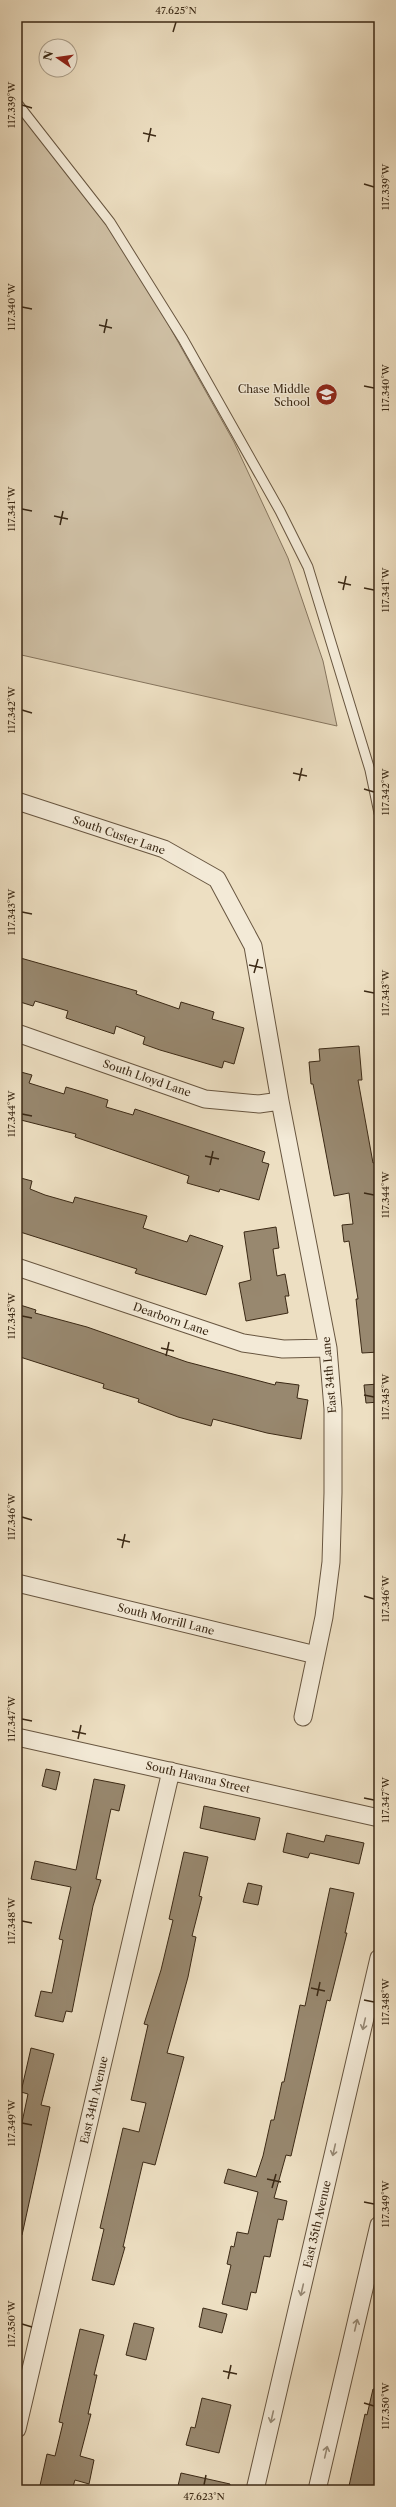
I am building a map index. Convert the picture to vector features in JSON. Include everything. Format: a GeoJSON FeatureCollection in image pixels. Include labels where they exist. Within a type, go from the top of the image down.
{"type":"FeatureCollection","features":[{"type":"Feature","properties":{"kind":"street","name":"South Custer Lane"},"geometry":{"type":"LineString","coordinates":[[17,801],[164,849],[217,879],[253,946],[269,1036]]}},
{"type":"Feature","properties":{"kind":"street","name":"South Lloyd Lane"},"geometry":{"type":"LineString","coordinates":[[17,1033],[205,1099],[260,1104],[280,1101]]}},
{"type":"Feature","properties":{"kind":"street","name":"East 34th Lane"},"geometry":{"type":"LineString","coordinates":[[269,1036],[280,1101],[328,1348],[333,1408],[332,1531],[324,1617],[302,1717]]}},
{"type":"Feature","properties":{"kind":"street","name":"Dearborn Lane"},"geometry":{"type":"LineString","coordinates":[[17,1267],[243,1343],[283,1350],[328,1348]]}},
{"type":"Feature","properties":{"kind":"street","name":"South Morrill Lane"},"geometry":{"type":"LineString","coordinates":[[17,1583],[316,1655]]}},
{"type":"Feature","properties":{"kind":"street","name":"South Havana Street"},"geometry":{"type":"LineString","coordinates":[[17,1737],[379,1818]]}},
{"type":"Feature","properties":{"kind":"street","name":"East 34th Avenue"},"geometry":{"type":"LineString","coordinates":[[17,2429],[171,1771]]}},
{"type":"Feature","properties":{"kind":"street","name":"East 35th Avenue"},"geometry":{"type":"LineString","coordinates":[[255,2490],[379,1958]]}},
{"type":"Feature","properties":{"kind":"street"},"geometry":{"type":"LineString","coordinates":[[317,2490],[379,2225]]}},
{"type":"Feature","properties":{"kind":"lane"},"geometry":{"type":"LineString","coordinates":[[17,103],[110,222],[183,339],[280,511],[308,567],[370,770],[379,813]]}},
{"type":"Feature","properties":{"kind":"shaded area"},"geometry":{"type":"Polygon","coordinates":[[[17,109],[96,208],[163,315],[234,442],[288,558],[323,661],[337,726],[17,654],[17,109]]]}},
{"type":"Feature","properties":{"kind":"building"},"geometry":{"type":"Polygon","coordinates":[[[17,957],[137,991],[136,994],[179,1009],[181,1002],[214,1012],[212,1019],[244,1028],[234,1064],[224,1061],[222,1068],[160,1050],[143,1044],[145,1037],[116,1026],[114,1034],[66,1018],[68,1011],[35,1001],[33,1006],[17,1001],[17,957]]]}},
{"type":"Feature","properties":{"kind":"building"},"geometry":{"type":"Polygon","coordinates":[[[359,1046],[362,1080],[358,1080],[373,1163],[379,1162],[379,1237],[376,1238],[379,1256],[379,1352],[362,1353],[356,1299],[358,1299],[349,1241],[344,1242],[342,1225],[353,1224],[349,1193],[334,1196],[313,1084],[311,1084],[309,1062],[320,1061],[319,1049],[359,1046]]]}},
{"type":"Feature","properties":{"kind":"building"},"geometry":{"type":"Polygon","coordinates":[[[17,1071],[32,1075],[29,1083],[64,1094],[66,1087],[108,1100],[106,1107],[133,1115],[135,1109],[265,1152],[262,1162],[269,1164],[259,1200],[220,1189],[219,1192],[187,1183],[189,1176],[75,1137],[76,1134],[17,1119],[17,1071]]]}},
{"type":"Feature","properties":{"kind":"building"},"geometry":{"type":"Polygon","coordinates":[[[17,1177],[32,1181],[30,1189],[45,1195],[73,1203],[75,1197],[147,1216],[143,1228],[187,1242],[190,1235],[223,1246],[206,1295],[135,1273],[137,1269],[17,1231],[17,1177]]]}},
{"type":"Feature","properties":{"kind":"building"},"geometry":{"type":"Polygon","coordinates":[[[276,1227],[279,1248],[273,1249],[277,1276],[285,1274],[289,1296],[285,1296],[288,1313],[246,1321],[239,1283],[251,1280],[244,1232],[276,1227]]]}},
{"type":"Feature","properties":{"kind":"building"},"geometry":{"type":"Polygon","coordinates":[[[17,1304],[36,1310],[35,1313],[87,1327],[187,1362],[275,1385],[276,1382],[299,1385],[297,1398],[308,1400],[301,1439],[267,1433],[213,1419],[211,1426],[178,1417],[138,1402],[139,1399],[103,1388],[104,1384],[17,1356],[17,1304]]]}},
{"type":"Feature","properties":{"kind":"building"},"geometry":{"type":"Polygon","coordinates":[[[379,1384],[379,1402],[366,1403],[364,1385],[379,1384]]]}},
{"type":"Feature","properties":{"kind":"building"},"geometry":{"type":"Polygon","coordinates":[[[46,1769],[60,1772],[56,1790],[42,1786],[46,1769]]]}},
{"type":"Feature","properties":{"kind":"building"},"geometry":{"type":"Polygon","coordinates":[[[94,1779],[125,1785],[119,1811],[111,1809],[96,1879],[101,1880],[93,1906],[72,2012],[66,2011],[63,2022],[35,2016],[41,1991],[52,1993],[63,1940],[59,1939],[71,1887],[31,1879],[35,1861],[76,1870],[94,1779]]]}},
{"type":"Feature","properties":{"kind":"building"},"geometry":{"type":"Polygon","coordinates":[[[204,1806],[260,1818],[255,1840],[200,1828],[204,1806]]]}},
{"type":"Feature","properties":{"kind":"building"},"geometry":{"type":"Polygon","coordinates":[[[287,1833],[324,1842],[326,1835],[364,1843],[359,1864],[310,1853],[308,1858],[283,1852],[287,1833]]]}},
{"type":"Feature","properties":{"kind":"building"},"geometry":{"type":"Polygon","coordinates":[[[184,1852],[208,1857],[199,1896],[202,1897],[192,1936],[196,1937],[188,1977],[167,2053],[184,2057],[155,2165],[143,2162],[123,2247],[125,2247],[114,2285],[92,2280],[104,2229],[100,2228],[123,2128],[139,2132],[146,2103],[131,2100],[148,2025],[144,2024],[161,1970],[173,1920],[169,1919],[184,1852]]]}},
{"type":"Feature","properties":{"kind":"building"},"geometry":{"type":"Polygon","coordinates":[[[248,1883],[262,1886],[258,1905],[243,1902],[248,1883]]]}},
{"type":"Feature","properties":{"kind":"building"},"geometry":{"type":"Polygon","coordinates":[[[330,1888],[354,1893],[345,1933],[347,1933],[330,2001],[327,2000],[291,2156],[286,2155],[274,2198],[287,2201],[283,2220],[278,2219],[270,2257],[264,2256],[256,2293],[251,2292],[247,2310],[222,2304],[231,2265],[227,2264],[231,2246],[234,2247],[237,2232],[248,2234],[258,2192],[224,2183],[228,2169],[256,2177],[263,2156],[271,2120],[274,2120],[282,2082],[284,2082],[300,2005],[305,2006],[330,1888]]]}},
{"type":"Feature","properties":{"kind":"building"},"geometry":{"type":"Polygon","coordinates":[[[31,2048],[54,2054],[41,2105],[50,2107],[22,2235],[17,2234],[17,2146],[28,2094],[21,2092],[31,2048]]]}},
{"type":"Feature","properties":{"kind":"building"},"geometry":{"type":"Polygon","coordinates":[[[203,2308],[227,2314],[222,2333],[199,2327],[203,2308]]]}},
{"type":"Feature","properties":{"kind":"building"},"geometry":{"type":"Polygon","coordinates":[[[134,2323],[154,2328],[146,2360],[126,2355],[134,2323]]]}},
{"type":"Feature","properties":{"kind":"building"},"geometry":{"type":"Polygon","coordinates":[[[80,2329],[104,2335],[94,2375],[97,2375],[88,2414],[91,2414],[80,2456],[94,2460],[89,2484],[75,2480],[72,2490],[39,2490],[47,2454],[55,2456],[63,2423],[59,2422],[80,2329]]]}},
{"type":"Feature","properties":{"kind":"building"},"geometry":{"type":"Polygon","coordinates":[[[373,2389],[379,2390],[379,2469],[374,2490],[370,2490],[349,2486],[365,2414],[367,2415],[373,2389]]]}},
{"type":"Feature","properties":{"kind":"building"},"geometry":{"type":"Polygon","coordinates":[[[202,2398],[231,2405],[219,2453],[186,2445],[191,2427],[195,2428],[202,2398]]]}},
{"type":"Feature","properties":{"kind":"building"},"geometry":{"type":"Polygon","coordinates":[[[181,2473],[230,2484],[230,2490],[177,2490],[181,2473]]]}},
{"type":"Feature","properties":{"kind":"place","name":"Chase Middle School"},"geometry":{"type":"Point","coordinates":[326,395]}}]}
